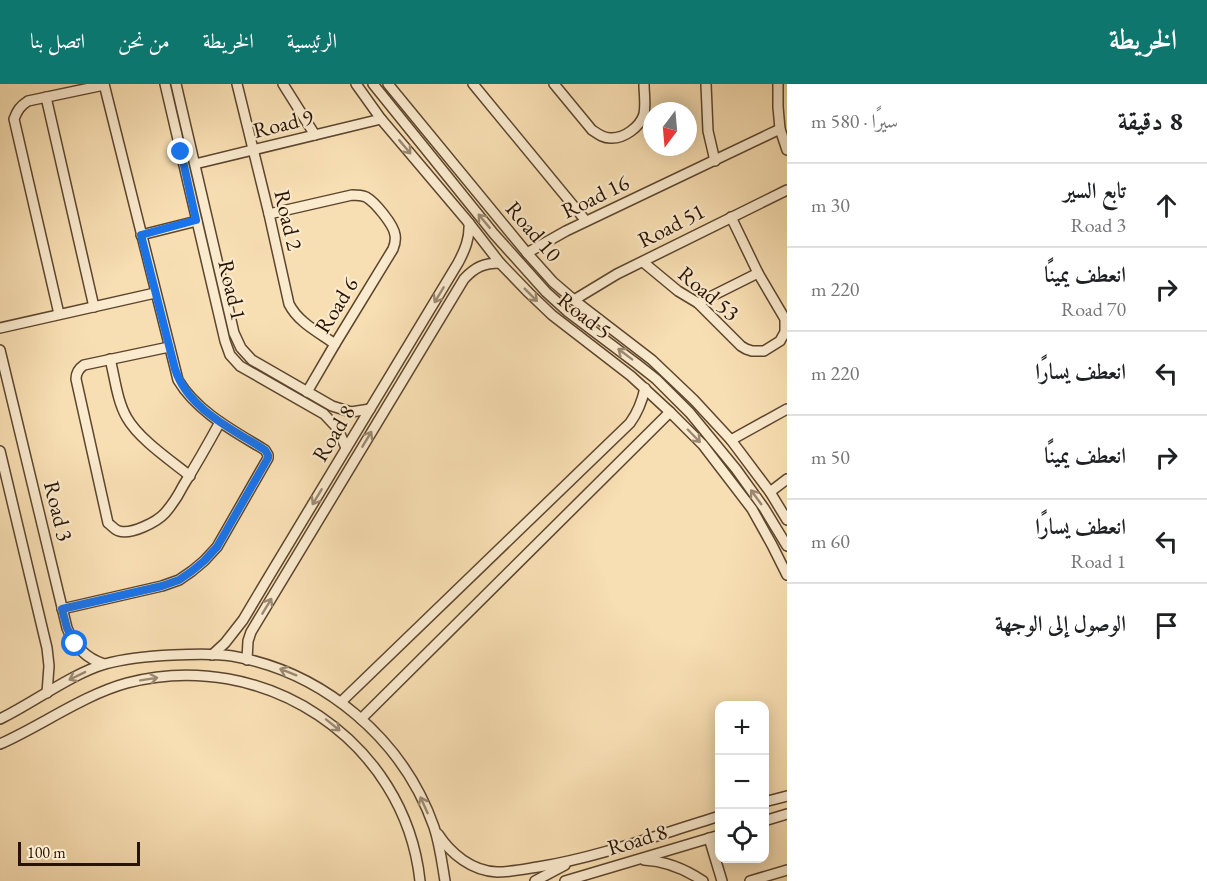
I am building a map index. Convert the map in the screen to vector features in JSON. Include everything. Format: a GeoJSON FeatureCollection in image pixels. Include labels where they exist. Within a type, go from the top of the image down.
{"type":"FeatureCollection","features":[{"type":"Feature","properties":{"kind":"street"},"geometry":{"type":"LineString","coordinates":[[59,314],[14,119],[23,104],[104,84],[178,380],[190,398],[220,422],[265,450],[268,458],[217,547],[192,571],[179,580],[162,586],[62,609]]}},
{"type":"Feature","properties":{"kind":"street","name":"Road 1"},"geometry":{"type":"LineString","coordinates":[[165,84],[230,355],[240,366],[324,414],[338,429],[346,448]]}},
{"type":"Feature","properties":{"kind":"street","name":"Road 1"},"geometry":{"type":"LineString","coordinates":[[176,84],[237,341],[241,348],[252,360],[332,406],[351,412],[370,409]]}},
{"type":"Feature","properties":{"kind":"street","name":"Road 2"},"geometry":{"type":"LineString","coordinates":[[237,84],[289,304],[300,320],[335,344]]}},
{"type":"Feature","properties":{"kind":"street"},"geometry":{"type":"LineString","coordinates":[[283,84],[315,135]]}},
{"type":"Feature","properties":{"kind":"street","name":"Road 5"},"geometry":{"type":"LineString","coordinates":[[356,84],[381,119],[500,263],[542,306],[645,388],[703,445],[752,509],[787,575]]}},
{"type":"Feature","properties":{"kind":"street","name":"Road 5"},"geometry":{"type":"LineString","coordinates":[[373,84],[494,234],[535,281],[568,312],[656,379],[690,413],[736,469],[764,508],[787,546]]}},
{"type":"Feature","properties":{"kind":"street","name":"Road 10"},"geometry":{"type":"LineString","coordinates":[[388,84],[526,253],[553,282],[652,360],[731,440],[771,492],[787,520]]}},
{"type":"Feature","properties":{"kind":"street"},"geometry":{"type":"LineString","coordinates":[[473,84],[586,221]]}},
{"type":"Feature","properties":{"kind":"street"},"geometry":{"type":"LineString","coordinates":[[554,84],[592,130],[598,135],[613,138],[628,133],[639,124],[645,106],[644,84]]}},
{"type":"Feature","properties":{"kind":"street"},"geometry":{"type":"LineString","coordinates":[[706,84],[708,131],[715,161]]}},
{"type":"Feature","properties":{"kind":"street"},"geometry":{"type":"LineString","coordinates":[[778,84],[780,129],[787,150]]}},
{"type":"Feature","properties":{"kind":"street"},"geometry":{"type":"LineString","coordinates":[[46,97],[94,307]]}},
{"type":"Feature","properties":{"kind":"street","name":"Road 9"},"geometry":{"type":"LineString","coordinates":[[195,164],[381,119]]}},
{"type":"Feature","properties":{"kind":"street","name":"Road 16"},"geometry":{"type":"LineString","coordinates":[[526,253],[586,221],[780,129]]}},
{"type":"Feature","properties":{"kind":"street","name":"Road 51"},"geometry":{"type":"LineString","coordinates":[[574,300],[595,286],[787,190]]}},
{"type":"Feature","properties":{"kind":"street","name":"Road 6"},"geometry":{"type":"LineString","coordinates":[[269,214],[359,195],[373,202],[393,227],[396,238],[393,249],[307,392]]}},
{"type":"Feature","properties":{"kind":"street"},"geometry":{"type":"LineString","coordinates":[[698,303],[758,273],[730,217]]}},
{"type":"Feature","properties":{"kind":"street"},"geometry":{"type":"LineString","coordinates":[[141,235],[196,220]]}},
{"type":"Feature","properties":{"kind":"street","name":"Road 8"},"geometry":{"type":"LineString","coordinates":[[212,655],[230,638],[243,620],[458,263],[467,243],[469,223]]}},
{"type":"Feature","properties":{"kind":"street","name":"Road 53"},"geometry":{"type":"LineString","coordinates":[[643,262],[678,291],[698,303],[741,346],[752,351],[764,351],[780,341],[786,325],[785,319],[758,273]]}},
{"type":"Feature","properties":{"kind":"street","name":"Road 8"},"geometry":{"type":"LineString","coordinates":[[247,660],[251,632],[464,279],[480,266],[500,263]]}},
{"type":"Feature","properties":{"kind":"street"},"geometry":{"type":"LineString","coordinates":[[0,328],[155,293]]}},
{"type":"Feature","properties":{"kind":"street"},"geometry":{"type":"LineString","coordinates":[[560,320],[568,312]]}},
{"type":"Feature","properties":{"kind":"street"},"geometry":{"type":"LineString","coordinates":[[169,347],[84,365],[78,370],[76,379],[108,523],[113,528],[126,532],[133,531],[163,516],[220,422]]}},
{"type":"Feature","properties":{"kind":"street","name":"Road 3"},"geometry":{"type":"LineString","coordinates":[[0,350],[67,628],[75,644],[88,657],[104,664]]}},
{"type":"Feature","properties":{"kind":"street"},"geometry":{"type":"LineString","coordinates":[[110,359],[122,406],[134,428],[189,476]]}},
{"type":"Feature","properties":{"kind":"street"},"geometry":{"type":"LineString","coordinates":[[341,702],[630,423],[638,413],[645,388]]}},
{"type":"Feature","properties":{"kind":"street"},"geometry":{"type":"LineString","coordinates":[[731,440],[787,409]]}},
{"type":"Feature","properties":{"kind":"street"},"geometry":{"type":"LineString","coordinates":[[361,719],[670,411]]}},
{"type":"Feature","properties":{"kind":"street","name":"Road 3"},"geometry":{"type":"LineString","coordinates":[[0,451],[47,648],[49,666],[47,693]]}},
{"type":"Feature","properties":{"kind":"street"},"geometry":{"type":"LineString","coordinates":[[771,492],[787,479]]}},
{"type":"Feature","properties":{"kind":"street"},"geometry":{"type":"LineString","coordinates":[[0,718],[84,673],[104,664],[131,659],[185,654],[230,656],[282,670],[303,679],[341,702],[380,737],[398,758],[425,804],[435,830],[442,858],[444,881]]}},
{"type":"Feature","properties":{"kind":"street"},"geometry":{"type":"LineString","coordinates":[[0,744],[105,691],[148,679],[224,678],[267,689],[299,703],[325,719],[369,760],[386,784],[400,810],[411,838],[420,881]]}},
{"type":"Feature","properties":{"kind":"street"},"geometry":{"type":"LineString","coordinates":[[769,820],[785,815],[783,797]]}},
{"type":"Feature","properties":{"kind":"street"},"geometry":{"type":"LineString","coordinates":[[435,830],[454,854],[467,863],[496,872],[572,861],[715,818]]}},
{"type":"Feature","properties":{"kind":"street","name":"Road 8"},"geometry":{"type":"LineString","coordinates":[[565,881],[715,836]]}},
{"type":"Feature","properties":{"kind":"street"},"geometry":{"type":"LineString","coordinates":[[709,838],[722,881]]}},
{"type":"Feature","properties":{"kind":"street"},"geometry":{"type":"LineString","coordinates":[[639,860],[667,863],[703,881]]}},
{"type":"Feature","properties":{"kind":"street"},"geometry":{"type":"LineString","coordinates":[[535,881],[572,861]]}},
{"type":"Feature","properties":{"kind":"street"},"geometry":{"type":"LineString","coordinates":[[750,881],[782,875]]}},
{"type":"Feature","properties":{"kind":"route"},"geometry":{"type":"LineString","coordinates":[[75,644],[67,628],[62,609],[162,586],[179,580],[192,571],[217,547],[268,458],[265,450],[220,422],[190,398],[178,380],[141,235],[196,220],[181,152]]}}]}
